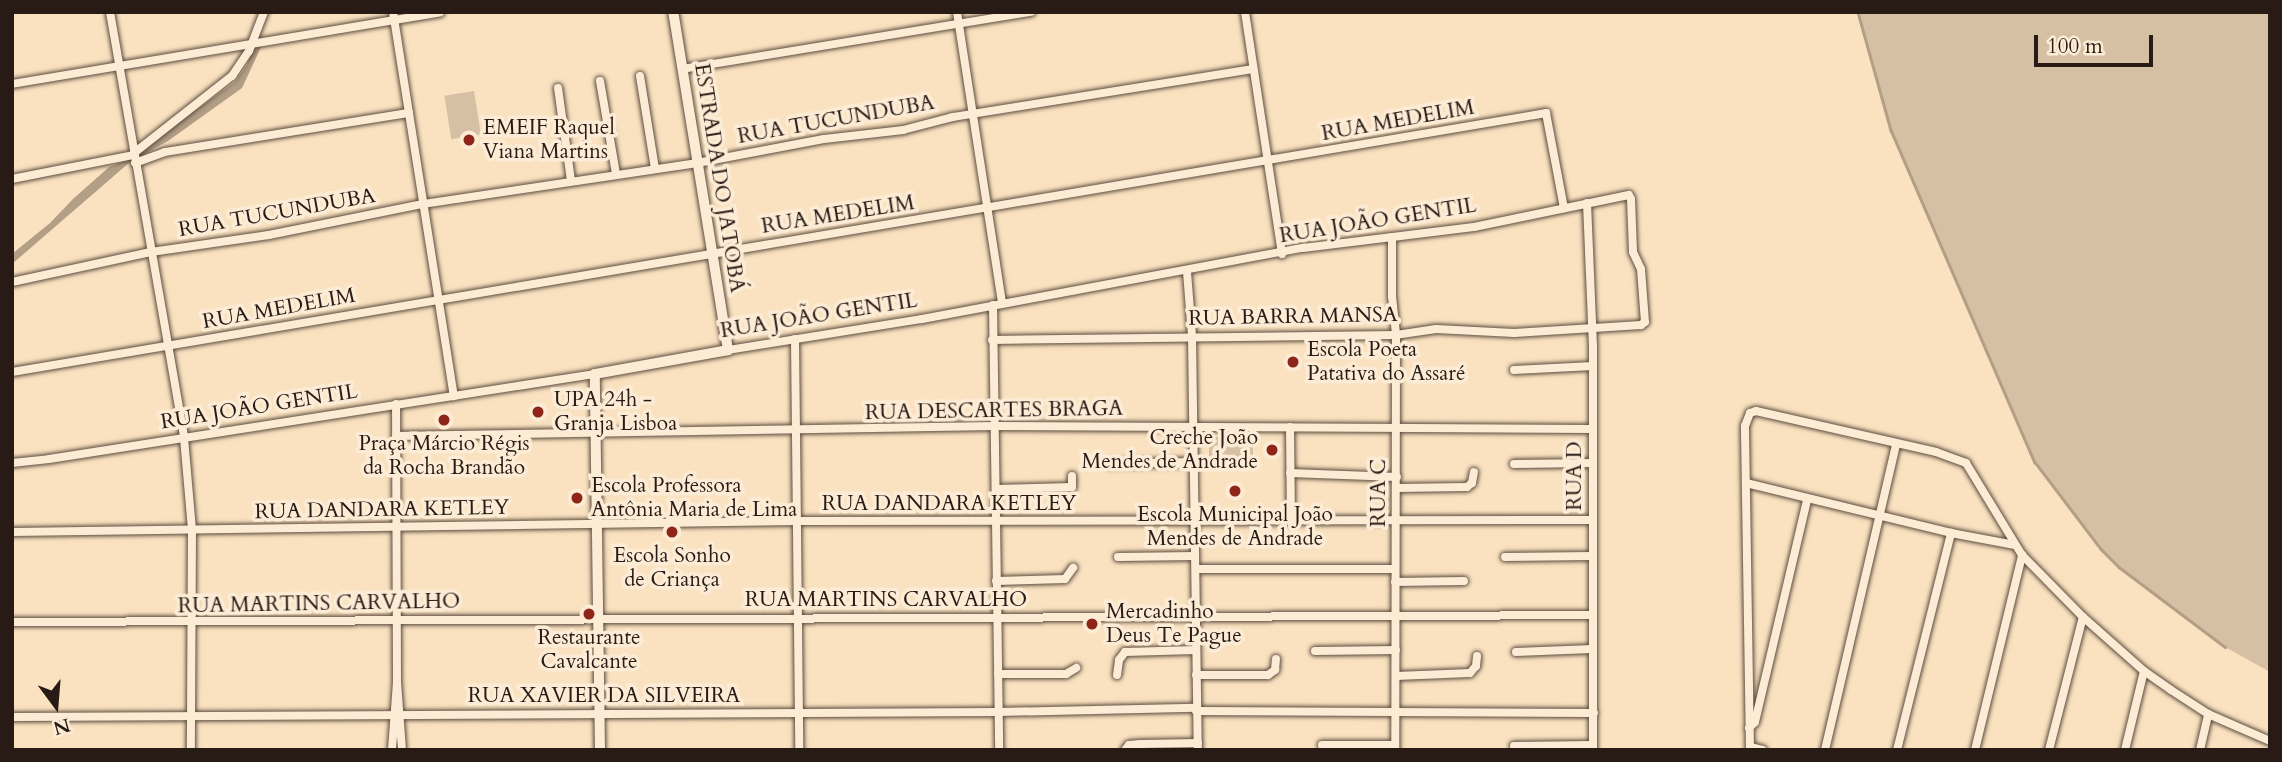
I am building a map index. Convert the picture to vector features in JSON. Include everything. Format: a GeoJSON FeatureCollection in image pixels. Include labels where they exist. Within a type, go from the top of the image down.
{"type":"FeatureCollection","features":[{"type":"Feature","properties":{"kind":"street"},"geometry":{"type":"LineString","coordinates":[[110,12],[184,438],[192,529],[191,750]]}},
{"type":"Feature","properties":{"kind":"street"},"geometry":{"type":"LineString","coordinates":[[134,157],[223,84],[251,44],[264,12]]}},
{"type":"Feature","properties":{"kind":"street"},"geometry":{"type":"LineString","coordinates":[[12,84],[251,44],[394,16],[440,12]]}},
{"type":"Feature","properties":{"kind":"street","name":"ESTRADA DO JATOBÁ"},"geometry":{"type":"LineString","coordinates":[[673,12],[728,350]]}},
{"type":"Feature","properties":{"kind":"street"},"geometry":{"type":"LineString","coordinates":[[957,12],[989,208],[997,305],[992,340],[999,750]]}},
{"type":"Feature","properties":{"kind":"street"},"geometry":{"type":"LineString","coordinates":[[682,69],[1031,12]]}},
{"type":"Feature","properties":{"kind":"street"},"geometry":{"type":"LineString","coordinates":[[1245,12],[1282,254]]}},
{"type":"Feature","properties":{"kind":"street"},"geometry":{"type":"LineString","coordinates":[[394,16],[454,396]]}},
{"type":"Feature","properties":{"kind":"street","name":"RUA TUCUNDUBA"},"geometry":{"type":"LineString","coordinates":[[12,282],[152,252],[269,235],[424,204],[697,163],[824,139],[903,130],[973,115],[1252,69]]}},
{"type":"Feature","properties":{"kind":"street"},"geometry":{"type":"LineString","coordinates":[[640,76],[655,169]]}},
{"type":"Feature","properties":{"kind":"street"},"geometry":{"type":"LineString","coordinates":[[600,81],[616,174]]}},
{"type":"Feature","properties":{"kind":"street"},"geometry":{"type":"LineString","coordinates":[[558,88],[571,180]]}},
{"type":"Feature","properties":{"kind":"street"},"geometry":{"type":"LineString","coordinates":[[12,179],[409,113]]}},
{"type":"Feature","properties":{"kind":"street","name":"RUA MEDELIM"},"geometry":{"type":"LineString","coordinates":[[12,372],[1546,113],[1564,208]]}},
{"type":"Feature","properties":{"kind":"street","name":"RUA JOÃO GENTIL"},"geometry":{"type":"LineString","coordinates":[[12,463],[595,374],[1187,272],[1310,247],[1474,227],[1629,195]]}},
{"type":"Feature","properties":{"kind":"street","name":"RUA BARRA MANSA"},"geometry":{"type":"LineString","coordinates":[[992,340],[1396,335],[1436,329],[1514,333],[1641,325],[1645,322],[1641,269],[1633,252],[1629,195]]}},
{"type":"Feature","properties":{"kind":"street","name":"RUA D"},"geometry":{"type":"LineString","coordinates":[[1587,203],[1593,366],[1593,747]]}},
{"type":"Feature","properties":{"kind":"street","name":"RUA C"},"geometry":{"type":"LineString","coordinates":[[1392,237],[1397,477],[1395,747]]}},
{"type":"Feature","properties":{"kind":"street"},"geometry":{"type":"LineString","coordinates":[[1125,750],[1140,744],[1198,747],[1192,336],[1187,272]]}},
{"type":"Feature","properties":{"kind":"street"},"geometry":{"type":"LineString","coordinates":[[795,339],[799,750]]}},
{"type":"Feature","properties":{"kind":"street"},"geometry":{"type":"LineString","coordinates":[[1514,370],[1593,366]]}},
{"type":"Feature","properties":{"kind":"street"},"geometry":{"type":"LineString","coordinates":[[595,374],[600,750]]}},
{"type":"Feature","properties":{"kind":"street"},"geometry":{"type":"LineString","coordinates":[[392,750],[397,715],[396,404]]}},
{"type":"Feature","properties":{"kind":"street"},"geometry":{"type":"LineString","coordinates":[[1763,750],[1750,748],[1749,728],[1745,426],[1750,413],[1756,411],[1936,452],[1966,463],[2022,555],[2083,617],[2144,671],[2208,714],[2270,741]]}},
{"type":"Feature","properties":{"kind":"street","name":"RUA DESCARTES BRAGA"},"geometry":{"type":"LineString","coordinates":[[396,436],[797,432],[995,426],[1592,429]]}},
{"type":"Feature","properties":{"kind":"street"},"geometry":{"type":"LineString","coordinates":[[1290,427],[1291,522]]}},
{"type":"Feature","properties":{"kind":"street"},"geometry":{"type":"LineString","coordinates":[[1825,750],[1896,445]]}},
{"type":"Feature","properties":{"kind":"street"},"geometry":{"type":"LineString","coordinates":[[1110,464],[1194,462]]}},
{"type":"Feature","properties":{"kind":"street"},"geometry":{"type":"LineString","coordinates":[[1514,464],[1592,463]]}},
{"type":"Feature","properties":{"kind":"street"},"geometry":{"type":"LineString","coordinates":[[1397,488],[1467,487],[1472,483],[1474,472]]}},
{"type":"Feature","properties":{"kind":"street"},"geometry":{"type":"LineString","coordinates":[[1290,473],[1397,477]]}},
{"type":"Feature","properties":{"kind":"street"},"geometry":{"type":"LineString","coordinates":[[996,489],[1072,487],[1072,476]]}},
{"type":"Feature","properties":{"kind":"street"},"geometry":{"type":"LineString","coordinates":[[1746,483],[1807,500],[2015,545]]}},
{"type":"Feature","properties":{"kind":"street"},"geometry":{"type":"LineString","coordinates":[[1749,728],[1755,722],[1807,500]]}},
{"type":"Feature","properties":{"kind":"street","name":"RUA DANDARA KETLEY"},"geometry":{"type":"LineString","coordinates":[[12,532],[797,522],[1592,520]]}},
{"type":"Feature","properties":{"kind":"street"},"geometry":{"type":"LineString","coordinates":[[1897,750],[1951,533]]}},
{"type":"Feature","properties":{"kind":"street"},"geometry":{"type":"LineString","coordinates":[[1975,750],[2022,555]]}},
{"type":"Feature","properties":{"kind":"street"},"geometry":{"type":"LineString","coordinates":[[1118,557],[1195,556]]}},
{"type":"Feature","properties":{"kind":"street"},"geometry":{"type":"LineString","coordinates":[[1505,556],[1592,556]]}},
{"type":"Feature","properties":{"kind":"street"},"geometry":{"type":"LineString","coordinates":[[996,581],[1065,579],[1073,568]]}},
{"type":"Feature","properties":{"kind":"street"},"geometry":{"type":"LineString","coordinates":[[1196,569],[1395,569]]}},
{"type":"Feature","properties":{"kind":"street"},"geometry":{"type":"LineString","coordinates":[[1395,582],[1464,581]]}},
{"type":"Feature","properties":{"kind":"street","name":"RUA MARTINS CARVALHO"},"geometry":{"type":"LineString","coordinates":[[12,622],[1592,615]]}},
{"type":"Feature","properties":{"kind":"street"},"geometry":{"type":"LineString","coordinates":[[2049,750],[2083,617]]}},
{"type":"Feature","properties":{"kind":"street"},"geometry":{"type":"LineString","coordinates":[[1516,652],[1592,649]]}},
{"type":"Feature","properties":{"kind":"street"},"geometry":{"type":"LineString","coordinates":[[1117,675],[1122,655],[1135,651],[1196,650]]}},
{"type":"Feature","properties":{"kind":"street"},"geometry":{"type":"LineString","coordinates":[[1315,651],[1396,650]]}},
{"type":"Feature","properties":{"kind":"street"},"geometry":{"type":"LineString","coordinates":[[1396,676],[1470,673],[1476,666],[1477,656]]}},
{"type":"Feature","properties":{"kind":"street"},"geometry":{"type":"LineString","coordinates":[[1196,676],[1268,674],[1275,670],[1276,659]]}},
{"type":"Feature","properties":{"kind":"street"},"geometry":{"type":"LineString","coordinates":[[998,674],[1066,674],[1076,668]]}},
{"type":"Feature","properties":{"kind":"street"},"geometry":{"type":"LineString","coordinates":[[2125,750],[2144,671]]}},
{"type":"Feature","properties":{"kind":"street","name":"RUA XAVIER DA SILVEIRA"},"geometry":{"type":"LineString","coordinates":[[12,717],[1196,709],[1594,713]]}},
{"type":"Feature","properties":{"kind":"street"},"geometry":{"type":"LineString","coordinates":[[2200,750],[2208,714]]}},
{"type":"Feature","properties":{"kind":"street"},"geometry":{"type":"LineString","coordinates":[[397,715],[402,750]]}},
{"type":"Feature","properties":{"kind":"street"},"geometry":{"type":"LineString","coordinates":[[1322,745],[1395,747]]}},
{"type":"Feature","properties":{"kind":"street"},"geometry":{"type":"LineString","coordinates":[[1514,746],[1593,747]]}},
{"type":"Feature","properties":{"kind":"shaded area"},"geometry":{"type":"Polygon","coordinates":[[[1858,12],[2270,12],[2270,672],[2225,647],[2119,567],[2101,549],[2035,462],[1891,130],[1858,12]]]}},
{"type":"Feature","properties":{"kind":"shaded area"},"geometry":{"type":"Polygon","coordinates":[[[254,45],[262,45],[242,88],[168,141],[137,158],[138,152],[235,82],[247,65],[254,45]]]}},
{"type":"Feature","properties":{"kind":"shaded area"},"geometry":{"type":"Polygon","coordinates":[[[474,91],[481,134],[451,139],[444,96],[474,91]]]}},
{"type":"Feature","properties":{"kind":"shaded area"},"geometry":{"type":"Polygon","coordinates":[[[130,159],[130,162],[12,264],[12,254],[50,223],[73,199],[109,167],[130,159]]]}},
{"type":"Feature","properties":{"kind":"shaded area"},"geometry":{"type":"Polygon","coordinates":[[[1209,437],[1253,437],[1253,468],[1209,468],[1209,437]]]}},
{"type":"Feature","properties":{"kind":"waterway"},"geometry":{"type":"LineString","coordinates":[[1858,12],[1891,130],[2035,462],[2101,549],[2119,567],[2225,647]]}},
{"type":"Feature","properties":{"kind":"place","name":"EMEIF Raquel Viana Martins"},"geometry":{"type":"Point","coordinates":[469,140]}},
{"type":"Feature","properties":{"kind":"place","name":"Escola Poeta Patativa do Assaré"},"geometry":{"type":"Point","coordinates":[1293,362]}},
{"type":"Feature","properties":{"kind":"place","name":"UPA 24h - Granja Lisboa"},"geometry":{"type":"Point","coordinates":[538,412]}},
{"type":"Feature","properties":{"kind":"place","name":"Praça Márcio Régis da Rocha Brandão"},"geometry":{"type":"Point","coordinates":[444,420]}},
{"type":"Feature","properties":{"kind":"place","name":"Creche João Mendes de Andrade"},"geometry":{"type":"Point","coordinates":[1272,450]}},
{"type":"Feature","properties":{"kind":"place","name":"Escola Municipal João Mendes de Andrade"},"geometry":{"type":"Point","coordinates":[1235,491]}},
{"type":"Feature","properties":{"kind":"place","name":"Escola Professora Antônia Maria de Lima"},"geometry":{"type":"Point","coordinates":[577,498]}},
{"type":"Feature","properties":{"kind":"place","name":"Escola Sonho de Criança"},"geometry":{"type":"Point","coordinates":[672,532]}},
{"type":"Feature","properties":{"kind":"place","name":"Restaurante Cavalcante"},"geometry":{"type":"Point","coordinates":[589,614]}},
{"type":"Feature","properties":{"kind":"place","name":"Mercadinho Deus Te Pague"},"geometry":{"type":"Point","coordinates":[1092,624]}}]}
